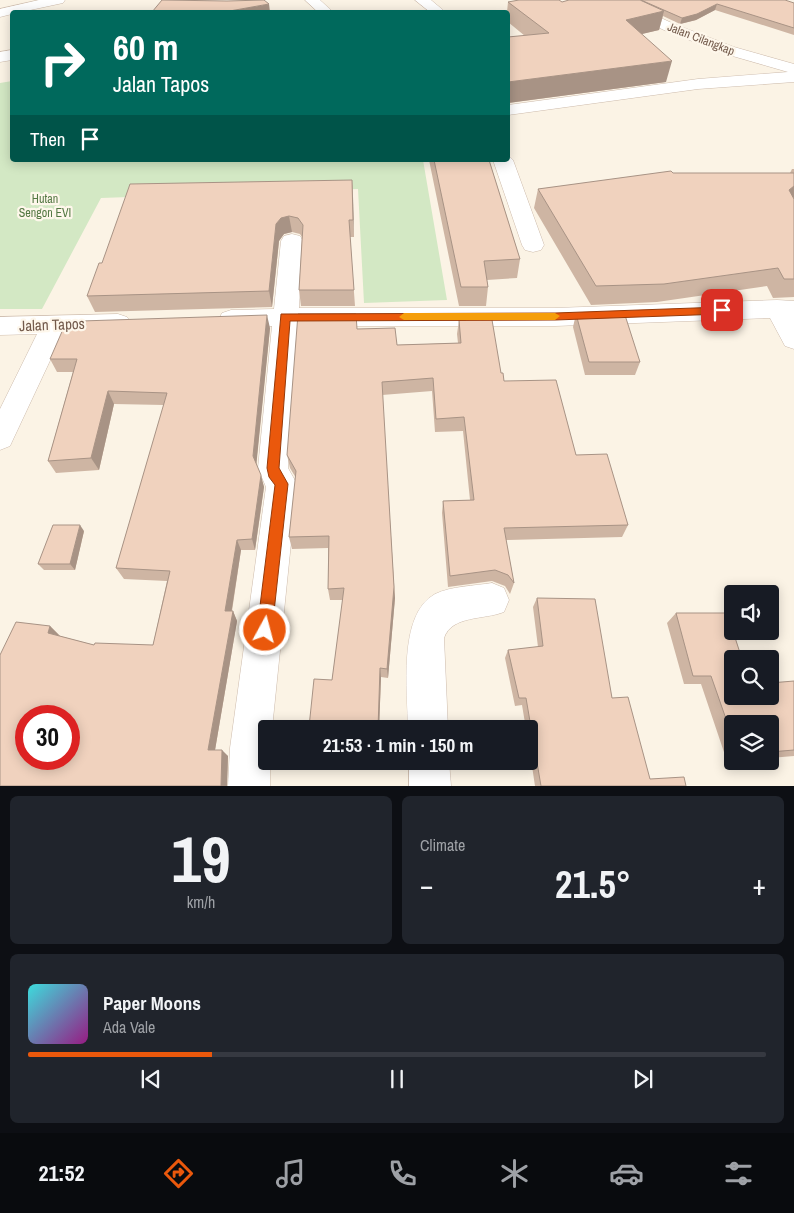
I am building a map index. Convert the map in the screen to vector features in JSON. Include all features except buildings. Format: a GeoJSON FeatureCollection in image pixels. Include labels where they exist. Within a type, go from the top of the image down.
{"type":"FeatureCollection","features":[{"type":"Feature","properties":{"kind":"street"},"geometry":{"type":"LineString","coordinates":[[0,13],[30,3],[58,0]]}},
{"type":"Feature","properties":{"kind":"street"},"geometry":{"type":"LineString","coordinates":[[312,0],[324,10]]}},
{"type":"Feature","properties":{"kind":"street"},"geometry":{"type":"LineString","coordinates":[[422,0],[436,10]]}},
{"type":"Feature","properties":{"kind":"street","name":"Jalan Cilangkap"},"geometry":{"type":"LineString","coordinates":[[611,0],[669,27],[728,50],[794,69]]}},
{"type":"Feature","properties":{"kind":"street"},"geometry":{"type":"LineString","coordinates":[[510,110],[698,84],[794,77]]}},
{"type":"Feature","properties":{"kind":"street"},"geometry":{"type":"LineString","coordinates":[[505,162],[533,245]]}},
{"type":"Feature","properties":{"kind":"street"},"geometry":{"type":"LineString","coordinates":[[249,786],[250,748],[282,484],[276,477],[273,468],[292,242]]}},
{"type":"Feature","properties":{"kind":"street"},"geometry":{"type":"LineString","coordinates":[[206,320],[285,317],[562,316],[785,308],[794,340]]}},
{"type":"Feature","properties":{"kind":"street","name":"Jalan Tapos"},"geometry":{"type":"LineString","coordinates":[[0,326],[138,322]]}},
{"type":"Feature","properties":{"kind":"street"},"geometry":{"type":"LineString","coordinates":[[0,438],[54,325]]}},
{"type":"Feature","properties":{"kind":"street"},"geometry":{"type":"LineString","coordinates":[[428,720],[426,638],[433,619],[446,607],[492,600]]}},
{"type":"Feature","properties":{"kind":"street"},"geometry":{"type":"LineString","coordinates":[[429,770],[430,786]]}},
{"type":"Feature","properties":{"kind":"green space","name":"Hutan Sengon EVI"},"geometry":{"type":"Polygon","coordinates":[[[10,81],[10,162],[423,162],[447,300],[364,303],[358,189],[101,198],[42,309],[0,309],[0,83],[10,81]]]}},
{"type":"Feature","properties":{"kind":"slow traffic"},"geometry":{"type":"LineString","coordinates":[[404,317],[555,316]]}},
{"type":"Feature","properties":{"kind":"route"},"geometry":{"type":"LineString","coordinates":[[265,630],[282,484],[276,477],[273,468],[285,317],[555,316],[722,310]]}}]}
